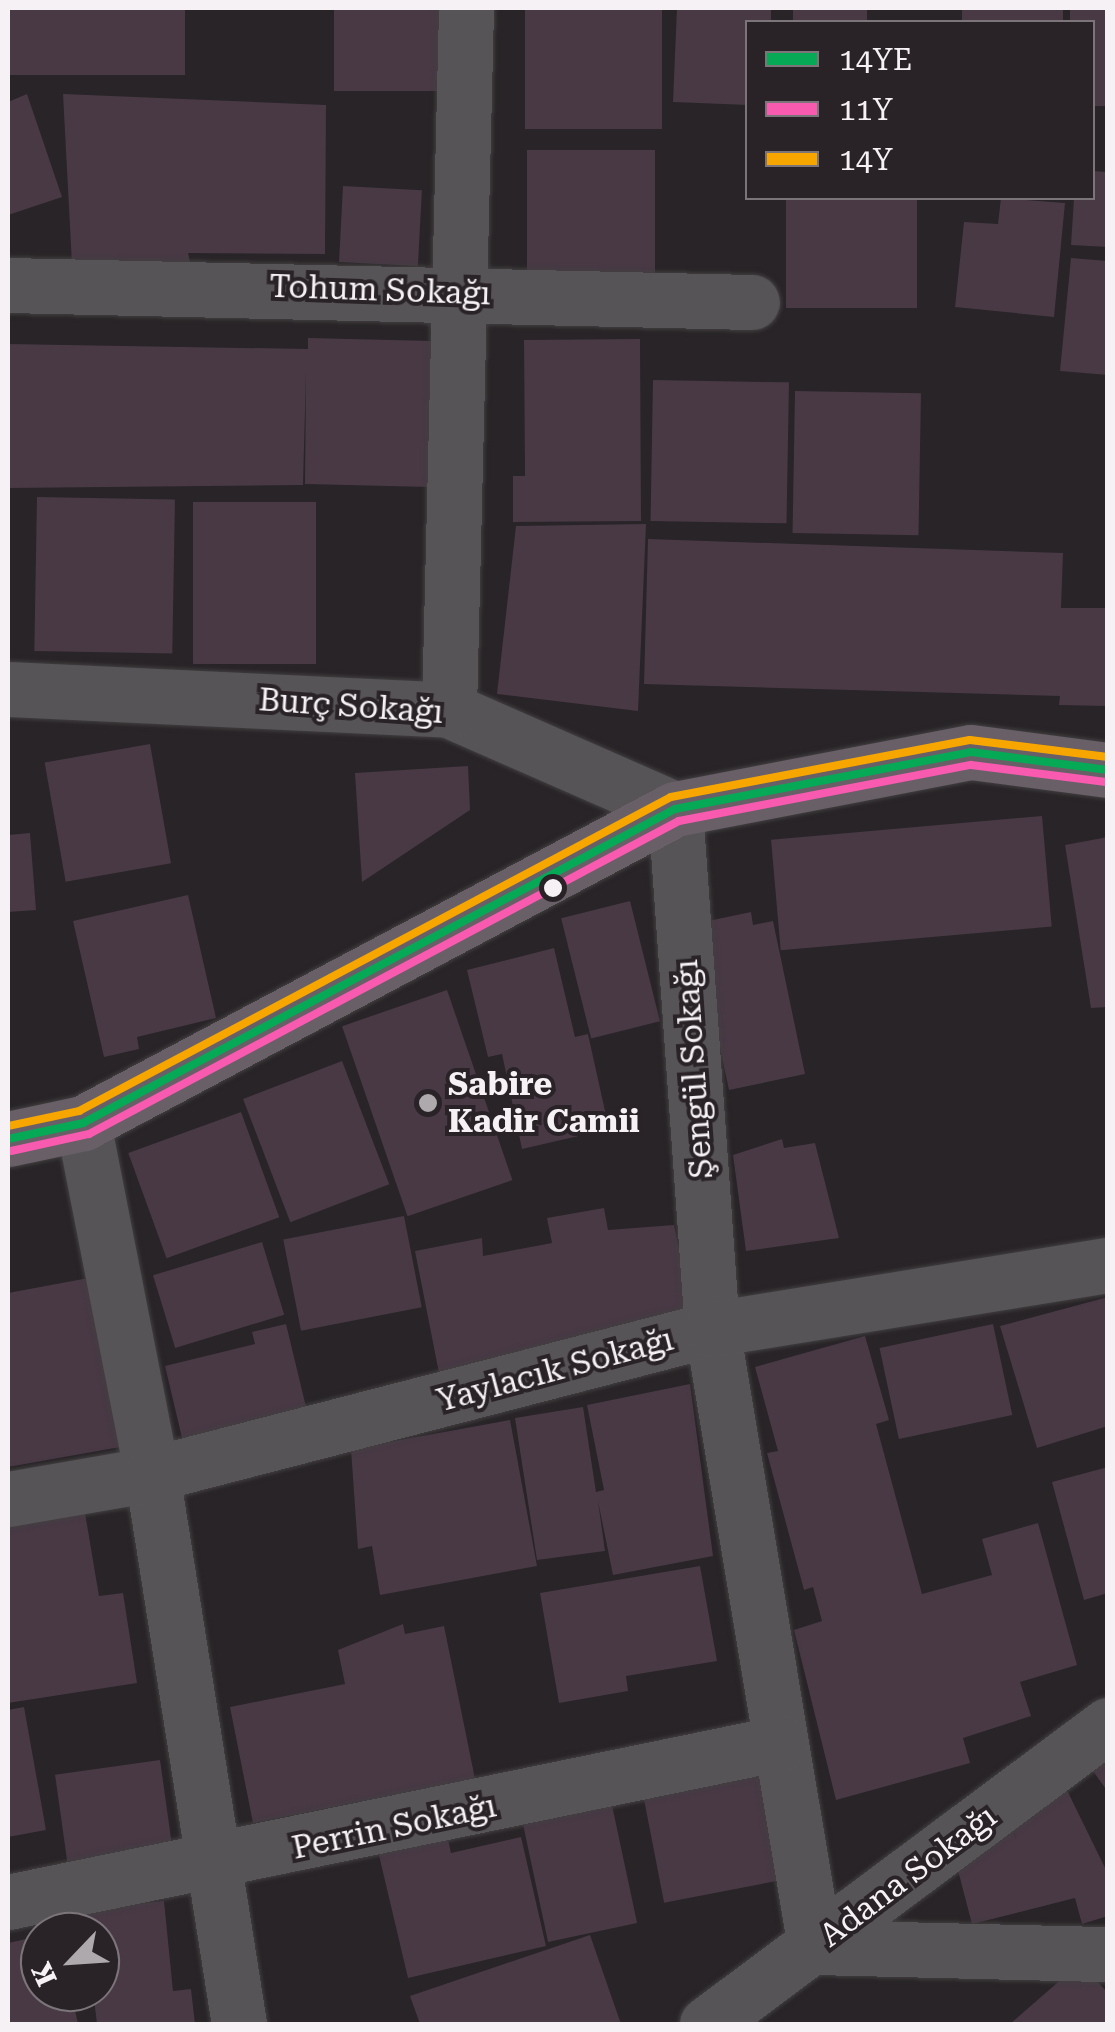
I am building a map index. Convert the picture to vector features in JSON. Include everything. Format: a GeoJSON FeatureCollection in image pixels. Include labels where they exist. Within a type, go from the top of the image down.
{"type":"FeatureCollection","features":[{"type":"Feature","properties":{"kind":"main road"},"geometry":{"type":"LineString","coordinates":[[8,1140],[83,1124],[675,808],[970,752],[1108,770]]}},
{"type":"Feature","properties":{"kind":"street"},"geometry":{"type":"LineString","coordinates":[[449,710],[466,8]]}},
{"type":"Feature","properties":{"kind":"street","name":"Tohum Sokağı"},"geometry":{"type":"LineString","coordinates":[[8,285],[752,302]]}},
{"type":"Feature","properties":{"kind":"street","name":"Burç Sokağı"},"geometry":{"type":"LineString","coordinates":[[8,689],[449,710],[675,808]]}},
{"type":"Feature","properties":{"kind":"street","name":"Şengül Sokağı"},"geometry":{"type":"LineString","coordinates":[[675,808],[712,1329],[816,1947]]}},
{"type":"Feature","properties":{"kind":"street"},"geometry":{"type":"LineString","coordinates":[[83,1124],[152,1474],[239,2024]]}},
{"type":"Feature","properties":{"kind":"street","name":"Yaylacık Sokağı"},"geometry":{"type":"LineString","coordinates":[[8,1499],[152,1474],[712,1329],[1108,1265]]}},
{"type":"Feature","properties":{"kind":"street","name":"Adana Sokağı"},"geometry":{"type":"LineString","coordinates":[[707,2024],[816,1947],[1108,1725]]}},
{"type":"Feature","properties":{"kind":"street","name":"Perrin Sokağı"},"geometry":{"type":"LineString","coordinates":[[8,1902],[213,1866],[780,1743]]}},
{"type":"Feature","properties":{"kind":"street"},"geometry":{"type":"LineString","coordinates":[[816,1947],[1108,1954]]}},
{"type":"Feature","properties":{"kind":"building"},"geometry":{"type":"Polygon","coordinates":[[[8,8],[185,8],[185,75],[8,75],[8,8]]]}},
{"type":"Feature","properties":{"kind":"building"},"geometry":{"type":"Polygon","coordinates":[[[334,8],[445,8],[445,91],[334,91],[334,8]]]}},
{"type":"Feature","properties":{"kind":"building"},"geometry":{"type":"Polygon","coordinates":[[[525,8],[662,8],[662,129],[525,129],[525,8]]]}},
{"type":"Feature","properties":{"kind":"building"},"geometry":{"type":"Polygon","coordinates":[[[677,8],[771,8],[771,20],[745,20],[745,105],[673,102],[677,8]]]}},
{"type":"Feature","properties":{"kind":"building"},"geometry":{"type":"Polygon","coordinates":[[[793,8],[867,8],[867,20],[793,20],[793,8]]]}},
{"type":"Feature","properties":{"kind":"building"},"geometry":{"type":"Polygon","coordinates":[[[962,8],[1063,8],[1063,20],[962,20],[962,8]]]}},
{"type":"Feature","properties":{"kind":"building"},"geometry":{"type":"Polygon","coordinates":[[[1070,8],[1108,8],[1108,106],[1095,106],[1095,20],[1070,20],[1070,8]]]}},
{"type":"Feature","properties":{"kind":"building"},"geometry":{"type":"Polygon","coordinates":[[[27,94],[62,197],[8,215],[8,102],[27,94]]]}},
{"type":"Feature","properties":{"kind":"building"},"geometry":{"type":"Polygon","coordinates":[[[63,94],[326,105],[325,254],[188,253],[190,262],[72,264],[63,94]]]}},
{"type":"Feature","properties":{"kind":"building"},"geometry":{"type":"Polygon","coordinates":[[[527,150],[655,150],[655,290],[527,290],[527,150]]]}},
{"type":"Feature","properties":{"kind":"building"},"geometry":{"type":"Polygon","coordinates":[[[1095,171],[1108,172],[1108,247],[1071,245],[1074,200],[1095,200],[1095,171]]]}},
{"type":"Feature","properties":{"kind":"building"},"geometry":{"type":"Polygon","coordinates":[[[343,186],[422,190],[418,266],[339,262],[343,186]]]}},
{"type":"Feature","properties":{"kind":"building"},"geometry":{"type":"Polygon","coordinates":[[[786,200],[917,200],[917,308],[786,308],[786,200]]]}},
{"type":"Feature","properties":{"kind":"building"},"geometry":{"type":"Polygon","coordinates":[[[1001,200],[1065,203],[1054,317],[955,307],[964,222],[998,224],[1001,200]]]}},
{"type":"Feature","properties":{"kind":"building"},"geometry":{"type":"Polygon","coordinates":[[[1071,258],[1108,261],[1108,375],[1060,371],[1071,258]]]}},
{"type":"Feature","properties":{"kind":"building"},"geometry":{"type":"Polygon","coordinates":[[[308,338],[433,341],[430,487],[305,484],[306,373],[303,485],[8,488],[8,344],[308,349],[308,338]]]}},
{"type":"Feature","properties":{"kind":"building"},"geometry":{"type":"Polygon","coordinates":[[[640,339],[641,521],[513,522],[513,476],[525,476],[524,340],[640,339]]]}},
{"type":"Feature","properties":{"kind":"building"},"geometry":{"type":"Polygon","coordinates":[[[653,380],[789,382],[787,523],[651,521],[653,380]]]}},
{"type":"Feature","properties":{"kind":"building"},"geometry":{"type":"Polygon","coordinates":[[[795,391],[921,393],[919,535],[793,533],[795,391]]]}},
{"type":"Feature","properties":{"kind":"building"},"geometry":{"type":"Polygon","coordinates":[[[37,497],[175,499],[172,653],[34,651],[37,497]]]}},
{"type":"Feature","properties":{"kind":"building"},"geometry":{"type":"Polygon","coordinates":[[[193,502],[316,502],[316,664],[193,664],[193,502]]]}},
{"type":"Feature","properties":{"kind":"building"},"geometry":{"type":"Polygon","coordinates":[[[646,524],[638,711],[497,694],[516,526],[646,524]]]}},
{"type":"Feature","properties":{"kind":"building"},"geometry":{"type":"Polygon","coordinates":[[[648,539],[1063,553],[1061,608],[1108,608],[1108,706],[1059,705],[1060,696],[644,684],[648,539]]]}},
{"type":"Feature","properties":{"kind":"building"},"geometry":{"type":"Polygon","coordinates":[[[150,744],[171,863],[66,882],[45,763],[150,744]]]}},
{"type":"Feature","properties":{"kind":"building"},"geometry":{"type":"Polygon","coordinates":[[[468,766],[470,810],[362,882],[355,773],[468,766]]]}},
{"type":"Feature","properties":{"kind":"building"},"geometry":{"type":"Polygon","coordinates":[[[1042,816],[1052,927],[781,950],[771,840],[1042,816]]]}},
{"type":"Feature","properties":{"kind":"building"},"geometry":{"type":"Polygon","coordinates":[[[30,833],[36,910],[8,912],[8,835],[30,833]]]}},
{"type":"Feature","properties":{"kind":"building"},"geometry":{"type":"Polygon","coordinates":[[[1108,837],[1108,1007],[1091,1008],[1065,845],[1108,837]]]}},
{"type":"Feature","properties":{"kind":"building"},"geometry":{"type":"Polygon","coordinates":[[[188,895],[216,1018],[137,1037],[139,1049],[104,1057],[73,921],[188,895]]]}},
{"type":"Feature","properties":{"kind":"building"},"geometry":{"type":"Polygon","coordinates":[[[630,901],[660,1021],[591,1038],[561,918],[630,901]]]}},
{"type":"Feature","properties":{"kind":"building"},"geometry":{"type":"Polygon","coordinates":[[[751,912],[753,925],[773,921],[805,1074],[729,1090],[694,924],[751,912]]]}},
{"type":"Feature","properties":{"kind":"building"},"geometry":{"type":"Polygon","coordinates":[[[554,948],[575,1037],[588,1034],[609,1129],[522,1149],[502,1054],[488,1057],[467,970],[554,948]]]}},
{"type":"Feature","properties":{"kind":"building","name":"Sabire Kadir Camii"},"geometry":{"type":"Polygon","coordinates":[[[447,990],[512,1180],[407,1216],[342,1026],[447,990]]]}},
{"type":"Feature","properties":{"kind":"building"},"geometry":{"type":"Polygon","coordinates":[[[342,1061],[389,1184],[290,1222],[243,1099],[342,1061]]]}},
{"type":"Feature","properties":{"kind":"building"},"geometry":{"type":"Polygon","coordinates":[[[241,1112],[279,1217],[167,1258],[128,1153],[241,1112]]]}},
{"type":"Feature","properties":{"kind":"building"},"geometry":{"type":"Polygon","coordinates":[[[782,1139],[784,1148],[815,1143],[839,1238],[746,1251],[733,1155],[782,1139]]]}},
{"type":"Feature","properties":{"kind":"building"},"geometry":{"type":"Polygon","coordinates":[[[604,1208],[608,1230],[674,1225],[692,1316],[440,1378],[415,1251],[482,1238],[483,1256],[552,1243],[547,1218],[604,1208]]]}},
{"type":"Feature","properties":{"kind":"building"},"geometry":{"type":"Polygon","coordinates":[[[404,1216],[422,1307],[301,1331],[283,1239],[404,1216]]]}},
{"type":"Feature","properties":{"kind":"building"},"geometry":{"type":"Polygon","coordinates":[[[262,1242],[284,1315],[175,1348],[153,1275],[262,1242]]]}},
{"type":"Feature","properties":{"kind":"building"},"geometry":{"type":"Polygon","coordinates":[[[94,1277],[126,1446],[8,1467],[8,1293],[94,1277]]]}},
{"type":"Feature","properties":{"kind":"building"},"geometry":{"type":"Polygon","coordinates":[[[1108,1297],[1108,1426],[1037,1448],[1000,1326],[1108,1297]]]}},
{"type":"Feature","properties":{"kind":"building"},"geometry":{"type":"Polygon","coordinates":[[[286,1324],[307,1411],[183,1442],[165,1366],[255,1344],[252,1332],[286,1324]]]}},
{"type":"Feature","properties":{"kind":"building"},"geometry":{"type":"Polygon","coordinates":[[[993,1324],[1012,1415],[899,1439],[880,1348],[993,1324]]]}},
{"type":"Feature","properties":{"kind":"building"},"geometry":{"type":"Polygon","coordinates":[[[865,1336],[889,1420],[876,1424],[922,1594],[992,1575],[982,1539],[1038,1523],[1077,1665],[1020,1682],[1031,1716],[963,1738],[970,1763],[836,1800],[794,1630],[822,1621],[813,1587],[804,1590],[767,1453],[778,1451],[755,1367],[865,1336]]]}},
{"type":"Feature","properties":{"kind":"building"},"geometry":{"type":"Polygon","coordinates":[[[690,1384],[713,1556],[613,1575],[598,1501],[605,1551],[537,1560],[515,1418],[583,1407],[596,1492],[604,1490],[587,1405],[690,1384]]]}},
{"type":"Feature","properties":{"kind":"building"},"geometry":{"type":"Polygon","coordinates":[[[510,1420],[537,1566],[380,1595],[372,1546],[358,1549],[351,1449],[510,1420]]]}},
{"type":"Feature","properties":{"kind":"building"},"geometry":{"type":"Polygon","coordinates":[[[1108,1467],[1108,1593],[1084,1600],[1052,1482],[1108,1467]]]}},
{"type":"Feature","properties":{"kind":"building"},"geometry":{"type":"Polygon","coordinates":[[[84,1507],[99,1596],[123,1593],[137,1683],[8,1703],[8,1511],[84,1507]]]}},
{"type":"Feature","properties":{"kind":"building"},"geometry":{"type":"Polygon","coordinates":[[[700,1566],[717,1661],[626,1676],[628,1691],[559,1703],[540,1593],[700,1566]]]}},
{"type":"Feature","properties":{"kind":"building"},"geometry":{"type":"Polygon","coordinates":[[[403,1624],[405,1634],[444,1626],[475,1779],[253,1823],[230,1707],[345,1684],[338,1650],[403,1624]]]}},
{"type":"Feature","properties":{"kind":"building"},"geometry":{"type":"Polygon","coordinates":[[[24,1707],[46,1830],[8,1837],[8,1710],[24,1707]]]}},
{"type":"Feature","properties":{"kind":"building"},"geometry":{"type":"Polygon","coordinates":[[[1108,1750],[1108,1792],[1088,1764],[1108,1750]]]}},
{"type":"Feature","properties":{"kind":"building"},"geometry":{"type":"Polygon","coordinates":[[[160,1760],[172,1847],[67,1862],[55,1775],[160,1760]]]}},
{"type":"Feature","properties":{"kind":"building"},"geometry":{"type":"Polygon","coordinates":[[[766,1772],[787,1879],[664,1903],[643,1796],[766,1772]]]}},
{"type":"Feature","properties":{"kind":"building"},"geometry":{"type":"Polygon","coordinates":[[[1064,1784],[1108,1874],[1108,1916],[1082,1924],[1075,1898],[972,1924],[955,1859],[1009,1814],[1016,1840],[1010,1812],[1064,1784]]]}},
{"type":"Feature","properties":{"kind":"building"},"geometry":{"type":"Polygon","coordinates":[[[609,1791],[637,1923],[548,1942],[520,1810],[609,1791]]]}},
{"type":"Feature","properties":{"kind":"building"},"geometry":{"type":"Polygon","coordinates":[[[447,1835],[451,1853],[521,1837],[546,1946],[408,1978],[378,1851],[447,1835]]]}},
{"type":"Feature","properties":{"kind":"building"},"geometry":{"type":"Polygon","coordinates":[[[164,1901],[173,1991],[191,1989],[195,2024],[97,2024],[96,2012],[120,2012],[120,1912],[68,1911],[164,1901]]]}},
{"type":"Feature","properties":{"kind":"building"},"geometry":{"type":"Polygon","coordinates":[[[590,1935],[621,2024],[420,2024],[410,1996],[590,1935]]]}},
{"type":"Feature","properties":{"kind":"building"},"geometry":{"type":"Polygon","coordinates":[[[20,1940],[20,2012],[75,2012],[78,2024],[8,2024],[8,1943],[20,1940]]]}},
{"type":"Feature","properties":{"kind":"building"},"geometry":{"type":"Polygon","coordinates":[[[1080,1963],[1108,1993],[1108,2024],[1010,2024],[1080,1963]]]}},
{"type":"Feature","properties":{"kind":"transit line","name":"14Y"},"geometry":{"type":"LineString","coordinates":[[8,1126],[79,1111],[671,797],[970,740],[1108,757]]}},
{"type":"Feature","properties":{"kind":"transit line","name":"14YE"},"geometry":{"type":"LineString","coordinates":[[8,1139],[83,1123],[675,809],[971,752],[1108,770]]}},
{"type":"Feature","properties":{"kind":"transit line","name":"11Y"},"geometry":{"type":"LineString","coordinates":[[11,1151],[89,1134],[679,821],[971,765],[1106,782]]}},
{"type":"Feature","properties":{"kind":"place","name":"Sabire Kadir Camii"},"geometry":{"type":"Point","coordinates":[428,1103]}}]}
